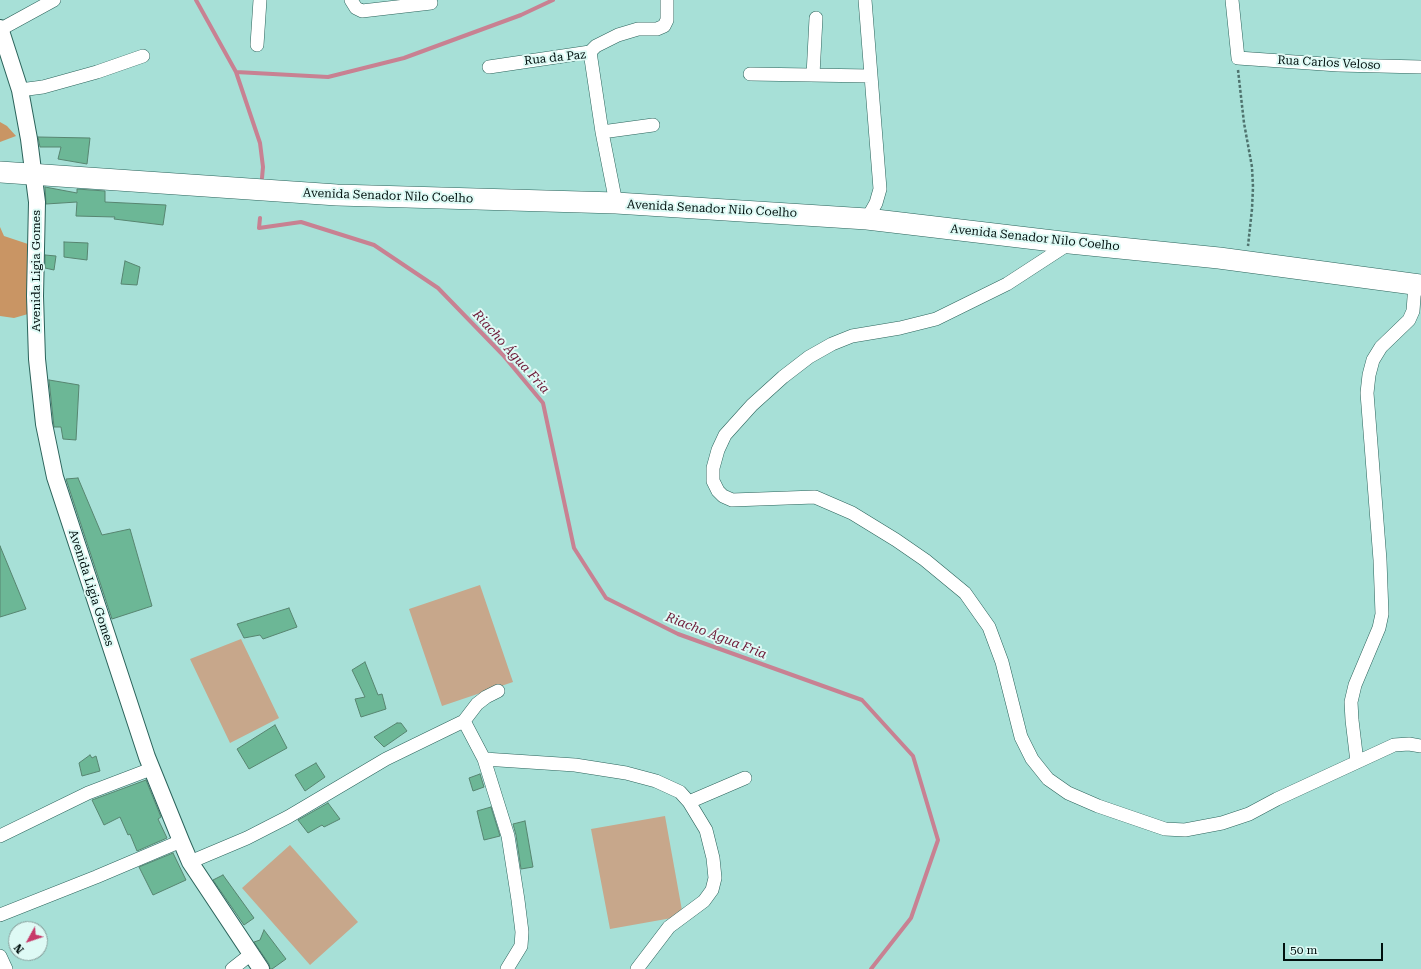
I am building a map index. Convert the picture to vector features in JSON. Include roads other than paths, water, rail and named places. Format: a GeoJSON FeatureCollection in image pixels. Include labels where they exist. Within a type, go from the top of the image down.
{"type":"FeatureCollection","features":[{"type":"Feature","properties":{"kind":"main road","name":"Avenida Senador Nilo Coelho"},"geometry":{"type":"LineString","coordinates":[[0,172],[337,195],[616,204],[867,219],[1070,243],[1212,257],[1418,284]]}},
{"type":"Feature","properties":{"kind":"street"},"geometry":{"type":"LineString","coordinates":[[0,28],[54,0]]}},
{"type":"Feature","properties":{"kind":"street"},"geometry":{"type":"LineString","coordinates":[[257,45],[260,0]]}},
{"type":"Feature","properties":{"kind":"street"},"geometry":{"type":"LineString","coordinates":[[351,0],[356,8],[362,11],[430,3]]}},
{"type":"Feature","properties":{"kind":"street"},"geometry":{"type":"LineString","coordinates":[[590,52],[596,46],[618,34],[638,29],[664,26],[667,20],[667,0]]}},
{"type":"Feature","properties":{"kind":"street"},"geometry":{"type":"LineString","coordinates":[[865,6],[880,189],[876,203],[867,219]]}},
{"type":"Feature","properties":{"kind":"street","name":"Rua Carlos Veloso"},"geometry":{"type":"LineString","coordinates":[[1233,6],[1238,58],[1338,65],[1421,68]]}},
{"type":"Feature","properties":{"kind":"street"},"geometry":{"type":"LineString","coordinates":[[813,75],[816,18]]}},
{"type":"Feature","properties":{"kind":"street","name":"Avenida Ligia Gomes"},"geometry":{"type":"LineString","coordinates":[[0,28],[20,90],[29,139],[36,202],[35,296],[37,359],[44,424],[56,477],[151,769],[190,862],[261,969]]}},
{"type":"Feature","properties":{"kind":"street","name":"Rua da Paz"},"geometry":{"type":"LineString","coordinates":[[489,67],[590,52],[602,132],[616,204]]}},
{"type":"Feature","properties":{"kind":"street"},"geometry":{"type":"LineString","coordinates":[[20,90],[43,87],[97,72],[143,56]]}},
{"type":"Feature","properties":{"kind":"street"},"geometry":{"type":"LineString","coordinates":[[750,74],[870,76]]}},
{"type":"Feature","properties":{"kind":"street"},"geometry":{"type":"LineString","coordinates":[[602,132],[653,125]]}},
{"type":"Feature","properties":{"kind":"street"},"geometry":{"type":"LineString","coordinates":[[1070,243],[1007,284],[936,319],[900,328],[852,336],[832,344],[809,357],[783,377],[752,405],[725,435],[718,450],[713,468],[713,481],[718,491],[723,496],[732,500],[815,497],[852,513],[896,540],[925,560],[965,593],[989,627],[1002,662],[1021,737],[1032,759],[1048,779],[1068,793],[1098,806],[1165,829],[1185,830],[1222,823],[1249,814],[1277,799],[1394,745],[1409,744],[1421,746]]}},
{"type":"Feature","properties":{"kind":"street"},"geometry":{"type":"LineString","coordinates":[[1357,762],[1351,702],[1355,685],[1380,628],[1382,614],[1379,552],[1367,393],[1368,375],[1373,360],[1381,347],[1409,320],[1413,311],[1418,284]]}},
{"type":"Feature","properties":{"kind":"street"},"geometry":{"type":"LineString","coordinates":[[190,862],[247,838],[281,821],[386,759],[464,720],[476,704],[498,691]]}},
{"type":"Feature","properties":{"kind":"street"},"geometry":{"type":"LineString","coordinates":[[464,720],[484,759],[508,836],[522,932],[521,946],[507,969]]}},
{"type":"Feature","properties":{"kind":"street"},"geometry":{"type":"LineString","coordinates":[[484,759],[575,765],[626,772],[656,781],[680,792],[689,802],[706,830],[715,878],[712,890],[704,901],[669,927],[637,969]]}},
{"type":"Feature","properties":{"kind":"street"},"geometry":{"type":"LineString","coordinates":[[0,836],[88,793],[151,769]]}},
{"type":"Feature","properties":{"kind":"street"},"geometry":{"type":"LineString","coordinates":[[689,802],[746,778]]}},
{"type":"Feature","properties":{"kind":"street"},"geometry":{"type":"LineString","coordinates":[[0,915],[181,841]]}},
{"type":"Feature","properties":{"kind":"street"},"geometry":{"type":"LineString","coordinates":[[232,969],[251,954]]}},
{"type":"Feature","properties":{"kind":"street"},"geometry":{"type":"LineString","coordinates":[[0,956],[6,969]]}},
{"type":"Feature","properties":{"kind":"waterway","name":"Riacho Água Fria"},"geometry":{"type":"LineString","coordinates":[[196,0],[236,72],[260,143],[263,167],[262,178]]}},
{"type":"Feature","properties":{"kind":"waterway"},"geometry":{"type":"LineString","coordinates":[[236,72],[328,77],[404,58],[521,15],[553,0]]}},
{"type":"Feature","properties":{"kind":"waterway","name":"Riacho Água Fria"},"geometry":{"type":"LineString","coordinates":[[260,218],[259,228],[301,222],[374,245],[438,288],[503,355],[543,403],[574,548],[606,598],[678,634],[862,700],[913,756],[938,840],[911,918],[871,969]]}}]}
